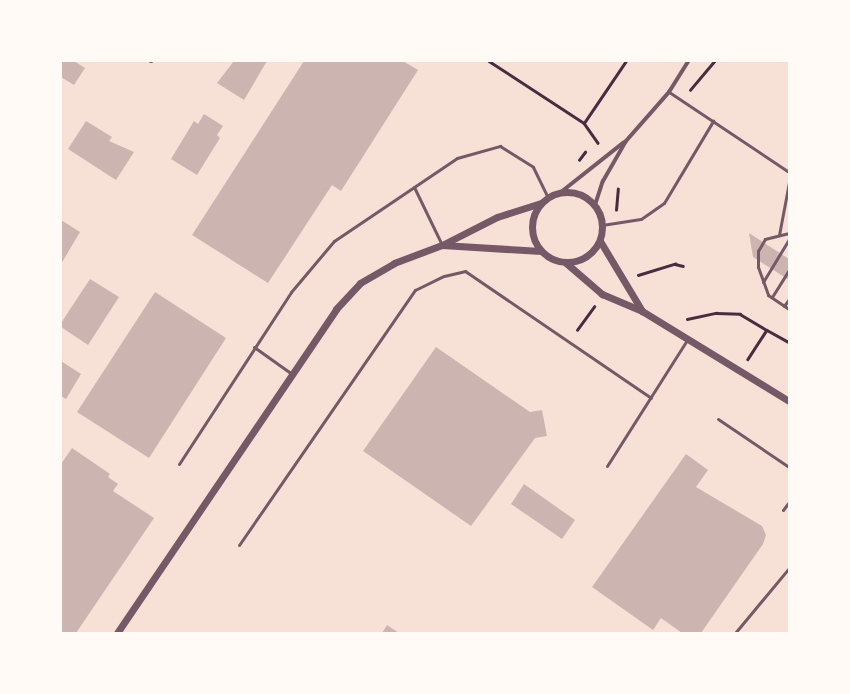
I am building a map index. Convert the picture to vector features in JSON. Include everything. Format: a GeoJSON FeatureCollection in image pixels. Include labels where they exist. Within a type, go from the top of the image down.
{"type":"FeatureCollection","features":[{"type":"Feature","properties":{"kind":"street"},"geometry":{"type":"LineString","coordinates":[[566,263],[580,260],[592,252],[600,241],[602,225],[595,205],[603,181],[626,141],[669,92],[688,61]]}},
{"type":"Feature","properties":{"kind":"street"},"geometry":{"type":"LineString","coordinates":[[117,633],[336,308],[360,283],[394,263],[442,245],[497,216],[541,203],[561,192],[587,169],[626,141]]}},
{"type":"Feature","properties":{"kind":"street"},"geometry":{"type":"LineString","coordinates":[[561,192],[574,192],[595,205]]}},
{"type":"Feature","properties":{"kind":"street"},"geometry":{"type":"LineString","coordinates":[[541,203],[532,227],[541,251]]}},
{"type":"Feature","properties":{"kind":"street"},"geometry":{"type":"LineString","coordinates":[[600,241],[642,311]]}},
{"type":"Feature","properties":{"kind":"street"},"geometry":{"type":"LineString","coordinates":[[442,245],[541,251],[566,263],[602,294],[642,311],[687,340],[789,401]]}},
{"type":"Feature","properties":{"kind":"lane"},"geometry":{"type":"LineString","coordinates":[[669,92],[789,172]]}},
{"type":"Feature","properties":{"kind":"lane"},"geometry":{"type":"LineString","coordinates":[[602,225],[641,219],[664,203],[713,121]]}},
{"type":"Feature","properties":{"kind":"lane"},"geometry":{"type":"LineString","coordinates":[[179,464],[291,292],[334,241],[457,158],[500,146],[533,167],[548,198]]}},
{"type":"Feature","properties":{"kind":"lane"},"geometry":{"type":"LineString","coordinates":[[779,235],[789,182]]}},
{"type":"Feature","properties":{"kind":"lane"},"geometry":{"type":"LineString","coordinates":[[414,187],[442,245]]}},
{"type":"Feature","properties":{"kind":"lane"},"geometry":{"type":"LineString","coordinates":[[789,233],[765,238],[758,251],[758,267],[763,282],[772,297],[789,309]]}},
{"type":"Feature","properties":{"kind":"lane"},"geometry":{"type":"LineString","coordinates":[[763,282],[789,239]]}},
{"type":"Feature","properties":{"kind":"lane"},"geometry":{"type":"LineString","coordinates":[[772,297],[789,270]]}},
{"type":"Feature","properties":{"kind":"lane"},"geometry":{"type":"LineString","coordinates":[[239,545],[415,290],[444,276],[465,271],[651,398]]}},
{"type":"Feature","properties":{"kind":"lane"},"geometry":{"type":"LineString","coordinates":[[784,306],[789,299]]}},
{"type":"Feature","properties":{"kind":"lane"},"geometry":{"type":"LineString","coordinates":[[607,466],[687,340]]}},
{"type":"Feature","properties":{"kind":"lane"},"geometry":{"type":"LineString","coordinates":[[254,347],[292,374]]}},
{"type":"Feature","properties":{"kind":"lane"},"geometry":{"type":"LineString","coordinates":[[718,419],[789,467]]}},
{"type":"Feature","properties":{"kind":"lane"},"geometry":{"type":"LineString","coordinates":[[783,510],[789,502]]}},
{"type":"Feature","properties":{"kind":"lane"},"geometry":{"type":"LineString","coordinates":[[735,633],[789,568]]}},
{"type":"Feature","properties":{"kind":"path"},"geometry":{"type":"LineString","coordinates":[[489,61],[584,123],[599,142],[594,146]]}},
{"type":"Feature","properties":{"kind":"path"},"geometry":{"type":"LineString","coordinates":[[584,123],[626,61]]}},
{"type":"Feature","properties":{"kind":"path"},"geometry":{"type":"LineString","coordinates":[[680,99],[699,82],[714,61]]}},
{"type":"Feature","properties":{"kind":"path"},"geometry":{"type":"LineString","coordinates":[[587,169],[577,158],[588,150]]}},
{"type":"Feature","properties":{"kind":"path"},"geometry":{"type":"LineString","coordinates":[[603,181],[618,189]]}},
{"type":"Feature","properties":{"kind":"path"},"geometry":{"type":"LineString","coordinates":[[618,223],[618,189],[621,182]]}},
{"type":"Feature","properties":{"kind":"path"},"geometry":{"type":"LineString","coordinates":[[636,282],[632,277],[676,264],[683,266]]}},
{"type":"Feature","properties":{"kind":"path"},"geometry":{"type":"LineString","coordinates":[[685,319],[716,313],[740,314],[789,342]]}},
{"type":"Feature","properties":{"kind":"path"},"geometry":{"type":"LineString","coordinates":[[740,372],[767,330]]}},
{"type":"Feature","properties":{"kind":"building"},"geometry":{"type":"Polygon","coordinates":[[[61,61],[74,61],[85,68],[74,85],[61,77],[61,61]]]}},
{"type":"Feature","properties":{"kind":"building"},"geometry":{"type":"Polygon","coordinates":[[[234,61],[267,61],[244,100],[217,83],[234,61]]]}},
{"type":"Feature","properties":{"kind":"building"},"geometry":{"type":"Polygon","coordinates":[[[304,61],[403,61],[418,70],[341,191],[332,185],[268,283],[192,235],[304,61]]]}},
{"type":"Feature","properties":{"kind":"building"},"geometry":{"type":"Polygon","coordinates":[[[204,114],[223,126],[217,135],[220,138],[197,175],[171,159],[194,121],[198,124],[204,114]]]}},
{"type":"Feature","properties":{"kind":"building"},"geometry":{"type":"Polygon","coordinates":[[[86,121],[112,137],[109,141],[134,152],[116,180],[68,149],[86,121]]]}},
{"type":"Feature","properties":{"kind":"building"},"geometry":{"type":"Polygon","coordinates":[[[61,220],[80,232],[61,264],[61,220]]]}},
{"type":"Feature","properties":{"kind":"building"},"geometry":{"type":"Polygon","coordinates":[[[749,233],[789,259],[789,280],[753,257],[749,233]]]}},
{"type":"Feature","properties":{"kind":"building"},"geometry":{"type":"Polygon","coordinates":[[[90,279],[119,297],[88,345],[61,327],[61,323],[90,279]]]}},
{"type":"Feature","properties":{"kind":"building"},"geometry":{"type":"Polygon","coordinates":[[[155,292],[226,338],[149,458],[77,412],[155,292]]]}},
{"type":"Feature","properties":{"kind":"building"},"geometry":{"type":"Polygon","coordinates":[[[436,347],[530,412],[542,410],[547,436],[535,438],[471,526],[363,451],[436,347]]]}},
{"type":"Feature","properties":{"kind":"building"},"geometry":{"type":"Polygon","coordinates":[[[61,361],[81,374],[66,399],[61,396],[61,361]]]}},
{"type":"Feature","properties":{"kind":"building"},"geometry":{"type":"Polygon","coordinates":[[[72,448],[110,474],[108,477],[118,484],[113,491],[154,518],[76,633],[61,633],[61,464],[72,448]]]}},
{"type":"Feature","properties":{"kind":"building"},"geometry":{"type":"Polygon","coordinates":[[[686,454],[708,470],[696,487],[762,526],[766,535],[763,544],[701,633],[682,633],[661,618],[653,630],[592,587],[686,454]]]}},
{"type":"Feature","properties":{"kind":"building"},"geometry":{"type":"Polygon","coordinates":[[[524,484],[575,520],[562,539],[511,504],[524,484]]]}},
{"type":"Feature","properties":{"kind":"building"},"geometry":{"type":"Polygon","coordinates":[[[387,625],[399,633],[382,633],[387,625]]]}}]}
